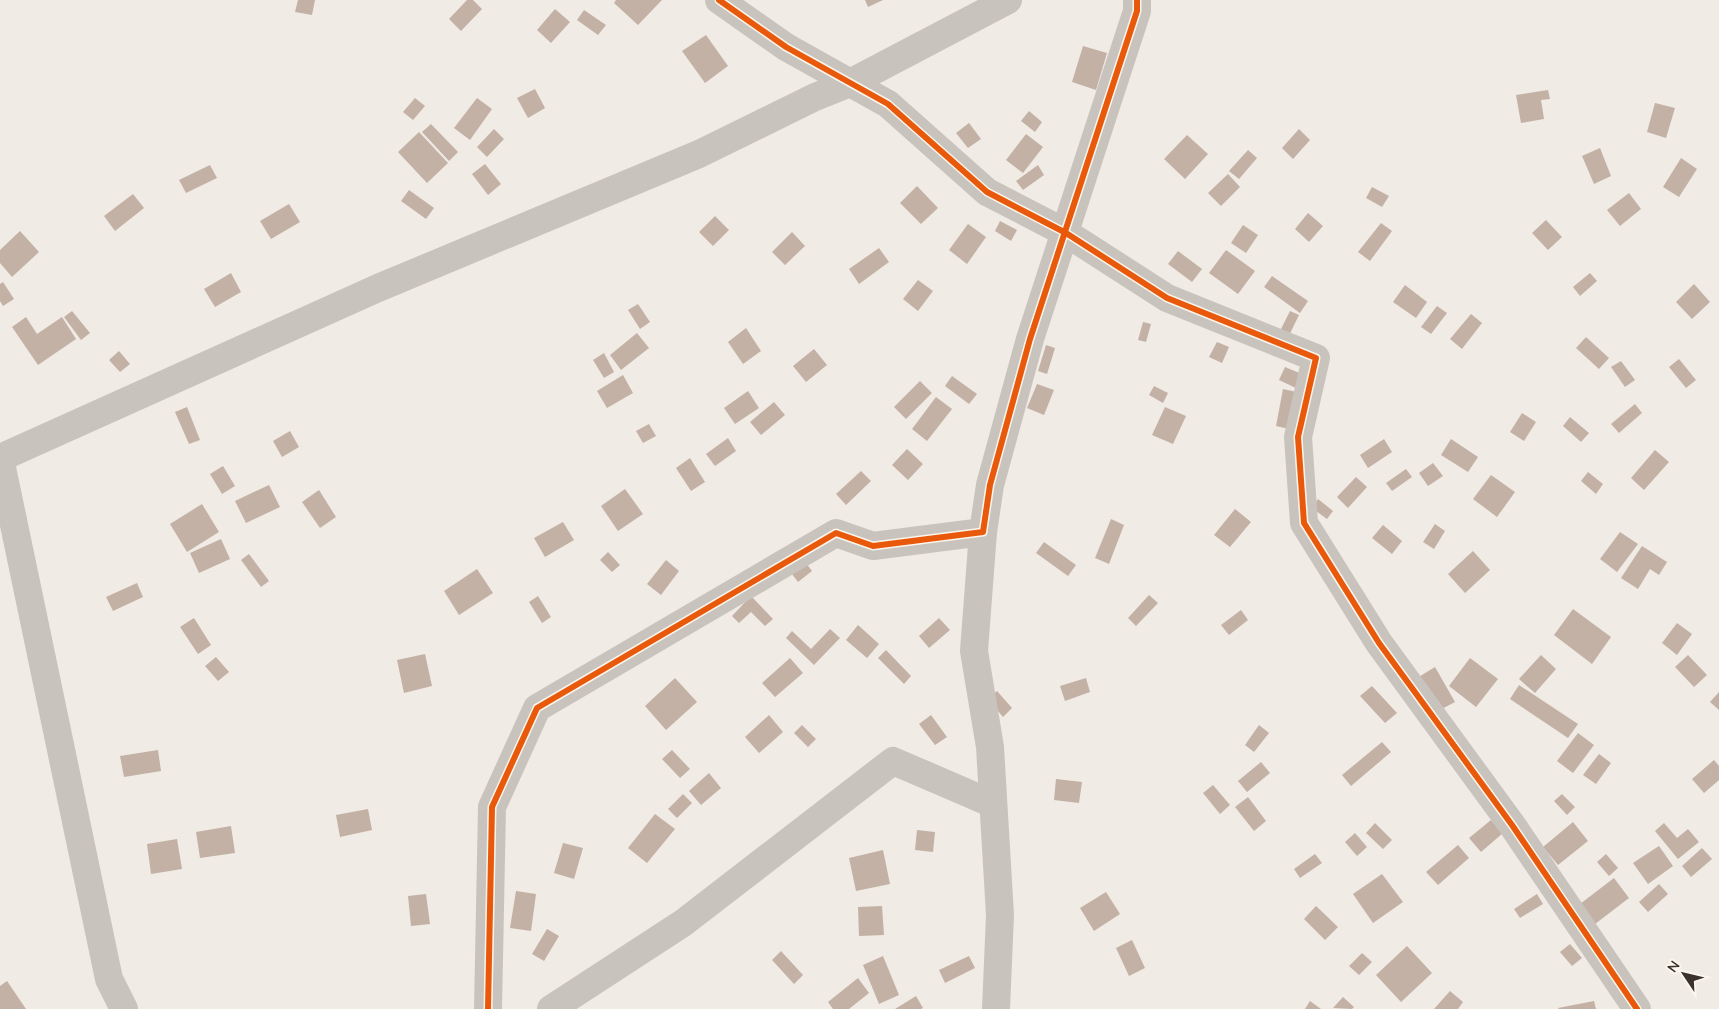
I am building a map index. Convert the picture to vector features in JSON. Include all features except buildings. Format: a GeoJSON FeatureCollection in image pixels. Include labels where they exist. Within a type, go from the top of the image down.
{"type":"FeatureCollection","features":[{"type":"Feature","properties":{"kind":"street"},"geometry":{"type":"LineString","coordinates":[[719,0],[786,47],[888,104],[987,192],[1066,233],[1167,298],[1316,358],[1298,437],[1304,523],[1379,643],[1512,825],[1637,1009]]}},
{"type":"Feature","properties":{"kind":"street"},"geometry":{"type":"LineString","coordinates":[[124,1009],[108,979],[0,458],[378,288],[699,154],[815,97],[850,83],[1008,0]]}},
{"type":"Feature","properties":{"kind":"street"},"geometry":{"type":"LineString","coordinates":[[996,1009],[1000,915],[990,747],[974,651],[983,532],[990,485],[1023,366],[1137,11],[1137,0]]}},
{"type":"Feature","properties":{"kind":"street"},"geometry":{"type":"LineString","coordinates":[[488,1009],[492,807],[537,708],[836,534],[873,546],[983,532]]}},
{"type":"Feature","properties":{"kind":"street"},"geometry":{"type":"LineString","coordinates":[[551,1009],[683,923],[893,761],[993,804]]}},
{"type":"Feature","properties":{"kind":"cycle path"},"geometry":{"type":"LineString","coordinates":[[719,0],[786,47],[888,104],[987,192],[1066,233],[1167,298],[1316,358],[1298,437],[1304,523],[1379,643],[1512,825],[1637,1009]]}},
{"type":"Feature","properties":{"kind":"cycle path"},"geometry":{"type":"LineString","coordinates":[[488,1009],[492,807],[537,708],[836,533],[873,546],[983,532],[990,485],[1030,339],[1137,11],[1137,0]]}}]}
